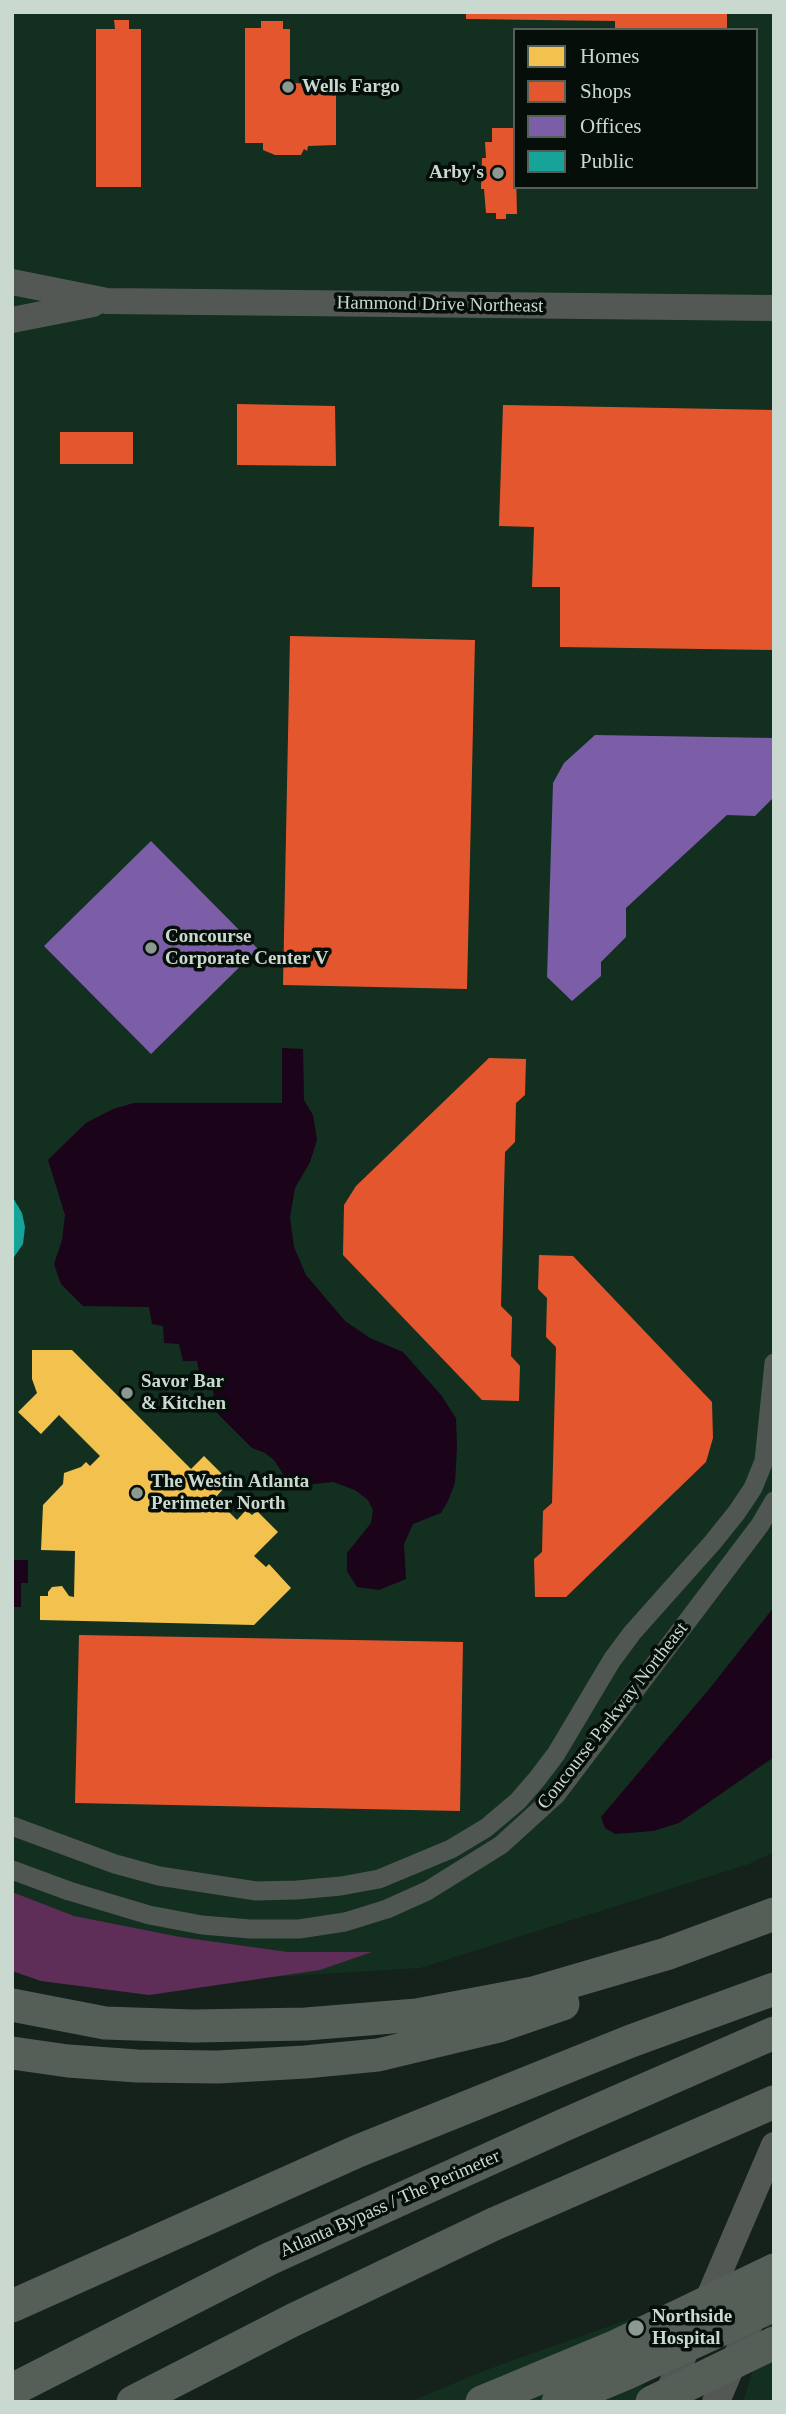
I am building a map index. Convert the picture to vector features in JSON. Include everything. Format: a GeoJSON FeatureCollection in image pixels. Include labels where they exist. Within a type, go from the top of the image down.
{"type":"FeatureCollection","features":[{"type":"Feature","properties":{"kind":"highway"},"geometry":{"type":"LineString","coordinates":[[12,2005],[105,2023],[194,2026],[306,2024],[417,2015],[533,1993],[666,1954],[774,1914]]}},
{"type":"Feature","properties":{"kind":"highway"},"geometry":{"type":"LineString","coordinates":[[12,2053],[109,2064],[218,2067],[379,2054],[499,2026],[556,2008],[666,1954]]}},
{"type":"Feature","properties":{"kind":"highway"},"geometry":{"type":"LineString","coordinates":[[12,2306],[358,2151],[631,2041],[774,1989]]}},
{"type":"Feature","properties":{"kind":"highway","name":"Atlanta Bypass / The Perimeter"},"geometry":{"type":"LineString","coordinates":[[12,2390],[269,2259],[774,2033]]}},
{"type":"Feature","properties":{"kind":"highway"},"geometry":{"type":"LineString","coordinates":[[133,2402],[293,2320],[495,2224],[765,2106]]}},
{"type":"Feature","properties":{"kind":"highway"},"geometry":{"type":"LineString","coordinates":[[482,2402],[614,2347],[774,2270]]}},
{"type":"Feature","properties":{"kind":"highway"},"geometry":{"type":"LineString","coordinates":[[558,2402],[774,2305]]}},
{"type":"Feature","properties":{"kind":"highway"},"geometry":{"type":"LineString","coordinates":[[652,2402],[774,2343]]}},
{"type":"Feature","properties":{"kind":"main road","name":"Hammond Drive Northeast"},"geometry":{"type":"LineString","coordinates":[[12,282],[107,301],[774,308]]}},
{"type":"Feature","properties":{"kind":"main road","name":"Hammond Drive Northeast"},"geometry":{"type":"LineString","coordinates":[[12,320],[107,301]]}},
{"type":"Feature","properties":{"kind":"main road"},"geometry":{"type":"LineString","coordinates":[[674,2402],[669,2390],[774,2145]]}},
{"type":"Feature","properties":{"kind":"main road"},"geometry":{"type":"LineString","coordinates":[[715,2402],[774,2270]]}},
{"type":"Feature","properties":{"kind":"street","name":"Concourse Parkway Northeast"},"geometry":{"type":"LineString","coordinates":[[12,1826],[137,1870],[208,1885],[256,1891],[341,1886],[379,1878],[451,1849],[518,1801],[537,1779],[556,1754],[625,1642],[729,1522],[753,1488],[764,1461],[774,1363]]}},
{"type":"Feature","properties":{"kind":"street","name":"Concourse Parkway Northeast"},"geometry":{"type":"LineString","coordinates":[[12,1870],[69,1891],[149,1915],[202,1925],[250,1930],[299,1930],[345,1922],[387,1909],[427,1891],[501,1845],[556,1795],[760,1525],[774,1501]]}},
{"type":"Feature","properties":{"kind":"shaded area"},"geometry":{"type":"Polygon","coordinates":[[[12,12],[774,12],[774,1852],[749,1864],[420,1968],[222,1980],[12,1951],[12,12]]]}},
{"type":"Feature","properties":{"kind":"shaded area"},"geometry":{"type":"Polygon","coordinates":[[[282,1048],[303,1049],[304,1100],[313,1115],[317,1140],[310,1162],[295,1188],[290,1217],[294,1247],[306,1275],[345,1321],[370,1338],[403,1352],[441,1395],[456,1418],[455,1483],[448,1501],[441,1513],[413,1524],[404,1544],[406,1579],[379,1590],[357,1587],[347,1571],[347,1553],[371,1523],[373,1510],[368,1500],[355,1490],[333,1482],[296,1486],[287,1480],[274,1460],[252,1448],[215,1411],[213,1389],[200,1376],[197,1361],[183,1361],[179,1344],[164,1343],[163,1326],[152,1324],[149,1307],[83,1306],[61,1284],[54,1264],[62,1240],[65,1215],[48,1160],[86,1123],[113,1109],[134,1103],[282,1103],[282,1048]]]}},
{"type":"Feature","properties":{"kind":"shaded area"},"geometry":{"type":"Polygon","coordinates":[[[12,1560],[28,1560],[28,1583],[21,1583],[21,1607],[12,1607],[12,1560]]]}},
{"type":"Feature","properties":{"kind":"shaded area"},"geometry":{"type":"Polygon","coordinates":[[[774,1607],[774,1757],[679,1823],[653,1831],[615,1834],[605,1828],[601,1817],[710,1688],[774,1607]]]}},
{"type":"Feature","properties":{"kind":"shaded area"},"geometry":{"type":"Polygon","coordinates":[[[12,1892],[74,1916],[180,1937],[288,1952],[372,1952],[320,1970],[149,1995],[41,1981],[12,1971],[12,1892]]]}},
{"type":"Feature","properties":{"kind":"shaded area"},"geometry":{"type":"Polygon","coordinates":[[[774,2301],[774,2402],[743,2402],[774,2301]]]}},
{"type":"Feature","properties":{"kind":"shaded area","name":"Northside Hospital"},"geometry":{"type":"Polygon","coordinates":[[[677,2302],[659,2354],[635,2402],[409,2402],[486,2370],[677,2302]]]}},
{"type":"Feature","properties":{"kind":"building: Homes","name":"The Westin Atlanta Perimeter North"},"geometry":{"type":"Polygon","coordinates":[[[32,1350],[72,1350],[191,1469],[204,1456],[225,1477],[220,1482],[225,1487],[215,1498],[237,1520],[246,1510],[252,1515],[257,1511],[278,1532],[254,1556],[266,1567],[269,1564],[291,1588],[254,1625],[40,1620],[40,1596],[48,1596],[52,1587],[62,1586],[69,1596],[74,1597],[75,1551],[41,1550],[43,1505],[63,1484],[64,1473],[81,1467],[86,1462],[90,1466],[100,1456],[59,1415],[41,1434],[18,1412],[37,1393],[32,1379],[32,1350]]]}},
{"type":"Feature","properties":{"kind":"building: Shops"},"geometry":{"type":"Polygon","coordinates":[[[466,12],[727,12],[727,28],[615,28],[615,21],[466,19],[466,12]]]}},
{"type":"Feature","properties":{"kind":"building: Shops"},"geometry":{"type":"Polygon","coordinates":[[[114,20],[129,20],[129,29],[141,29],[141,187],[96,187],[96,29],[115,29],[114,20]]]}},
{"type":"Feature","properties":{"kind":"building: Shops","name":"Wells Fargo"},"geometry":{"type":"Polygon","coordinates":[[[261,21],[283,21],[283,29],[290,29],[290,83],[330,84],[330,90],[336,90],[336,145],[308,146],[307,151],[304,149],[301,155],[275,155],[263,150],[263,143],[245,143],[245,28],[261,28],[261,21]]]}},
{"type":"Feature","properties":{"kind":"building: Shops","name":"Arby's"},"geometry":{"type":"Polygon","coordinates":[[[492,128],[513,128],[513,189],[516,189],[517,214],[506,214],[506,219],[496,219],[496,213],[486,213],[484,189],[481,189],[482,158],[486,158],[485,142],[492,142],[492,128]]]}},
{"type":"Feature","properties":{"kind":"building: Shops"},"geometry":{"type":"Polygon","coordinates":[[[237,404],[335,406],[336,466],[237,465],[237,404]]]}},
{"type":"Feature","properties":{"kind":"building: Shops"},"geometry":{"type":"Polygon","coordinates":[[[503,405],[774,410],[774,650],[560,647],[560,587],[532,587],[534,527],[499,526],[503,405]]]}},
{"type":"Feature","properties":{"kind":"building: Shops"},"geometry":{"type":"Polygon","coordinates":[[[60,432],[133,432],[133,464],[60,464],[60,432]]]}},
{"type":"Feature","properties":{"kind":"building: Shops"},"geometry":{"type":"Polygon","coordinates":[[[290,636],[475,640],[467,989],[283,985],[290,636]]]}},
{"type":"Feature","properties":{"kind":"building: Shops"},"geometry":{"type":"Polygon","coordinates":[[[489,1058],[526,1059],[525,1095],[516,1103],[515,1142],[505,1152],[501,1306],[512,1317],[511,1356],[520,1366],[519,1401],[482,1400],[343,1255],[344,1205],[356,1186],[489,1058]]]}},
{"type":"Feature","properties":{"kind":"building: Shops"},"geometry":{"type":"Polygon","coordinates":[[[539,1255],[573,1256],[712,1402],[713,1438],[706,1462],[566,1597],[535,1597],[534,1559],[542,1552],[543,1511],[552,1503],[556,1347],[546,1337],[547,1298],[538,1289],[539,1255]]]}},
{"type":"Feature","properties":{"kind":"building: Shops"},"geometry":{"type":"Polygon","coordinates":[[[79,1635],[463,1642],[460,1811],[75,1803],[79,1635]]]}},
{"type":"Feature","properties":{"kind":"building: Offices"},"geometry":{"type":"Polygon","coordinates":[[[595,735],[774,738],[774,797],[755,816],[727,815],[626,908],[626,937],[601,962],[601,976],[572,1001],[547,977],[553,783],[564,763],[595,735]]]}},
{"type":"Feature","properties":{"kind":"building: Offices","name":"Concourse Corporate Center V"},"geometry":{"type":"Polygon","coordinates":[[[151,841],[258,949],[151,1054],[44,946],[151,841]]]}},
{"type":"Feature","properties":{"kind":"building: Public"},"geometry":{"type":"Polygon","coordinates":[[[12,1196],[22,1213],[25,1227],[23,1244],[12,1260],[12,1196]]]}},
{"type":"Feature","properties":{"kind":"place","name":"Wells Fargo"},"geometry":{"type":"Point","coordinates":[288,87]}},
{"type":"Feature","properties":{"kind":"place","name":"Arby's"},"geometry":{"type":"Point","coordinates":[498,173]}},
{"type":"Feature","properties":{"kind":"place","name":"Concourse Corporate Center V"},"geometry":{"type":"Point","coordinates":[151,948]}},
{"type":"Feature","properties":{"kind":"place","name":"Savor Bar & Kitchen"},"geometry":{"type":"Point","coordinates":[127,1393]}},
{"type":"Feature","properties":{"kind":"place","name":"The Westin Atlanta Perimeter North"},"geometry":{"type":"Point","coordinates":[137,1493]}},
{"type":"Feature","properties":{"kind":"place","name":"Northside Hospital"},"geometry":{"type":"Point","coordinates":[636,2328]}}]}
